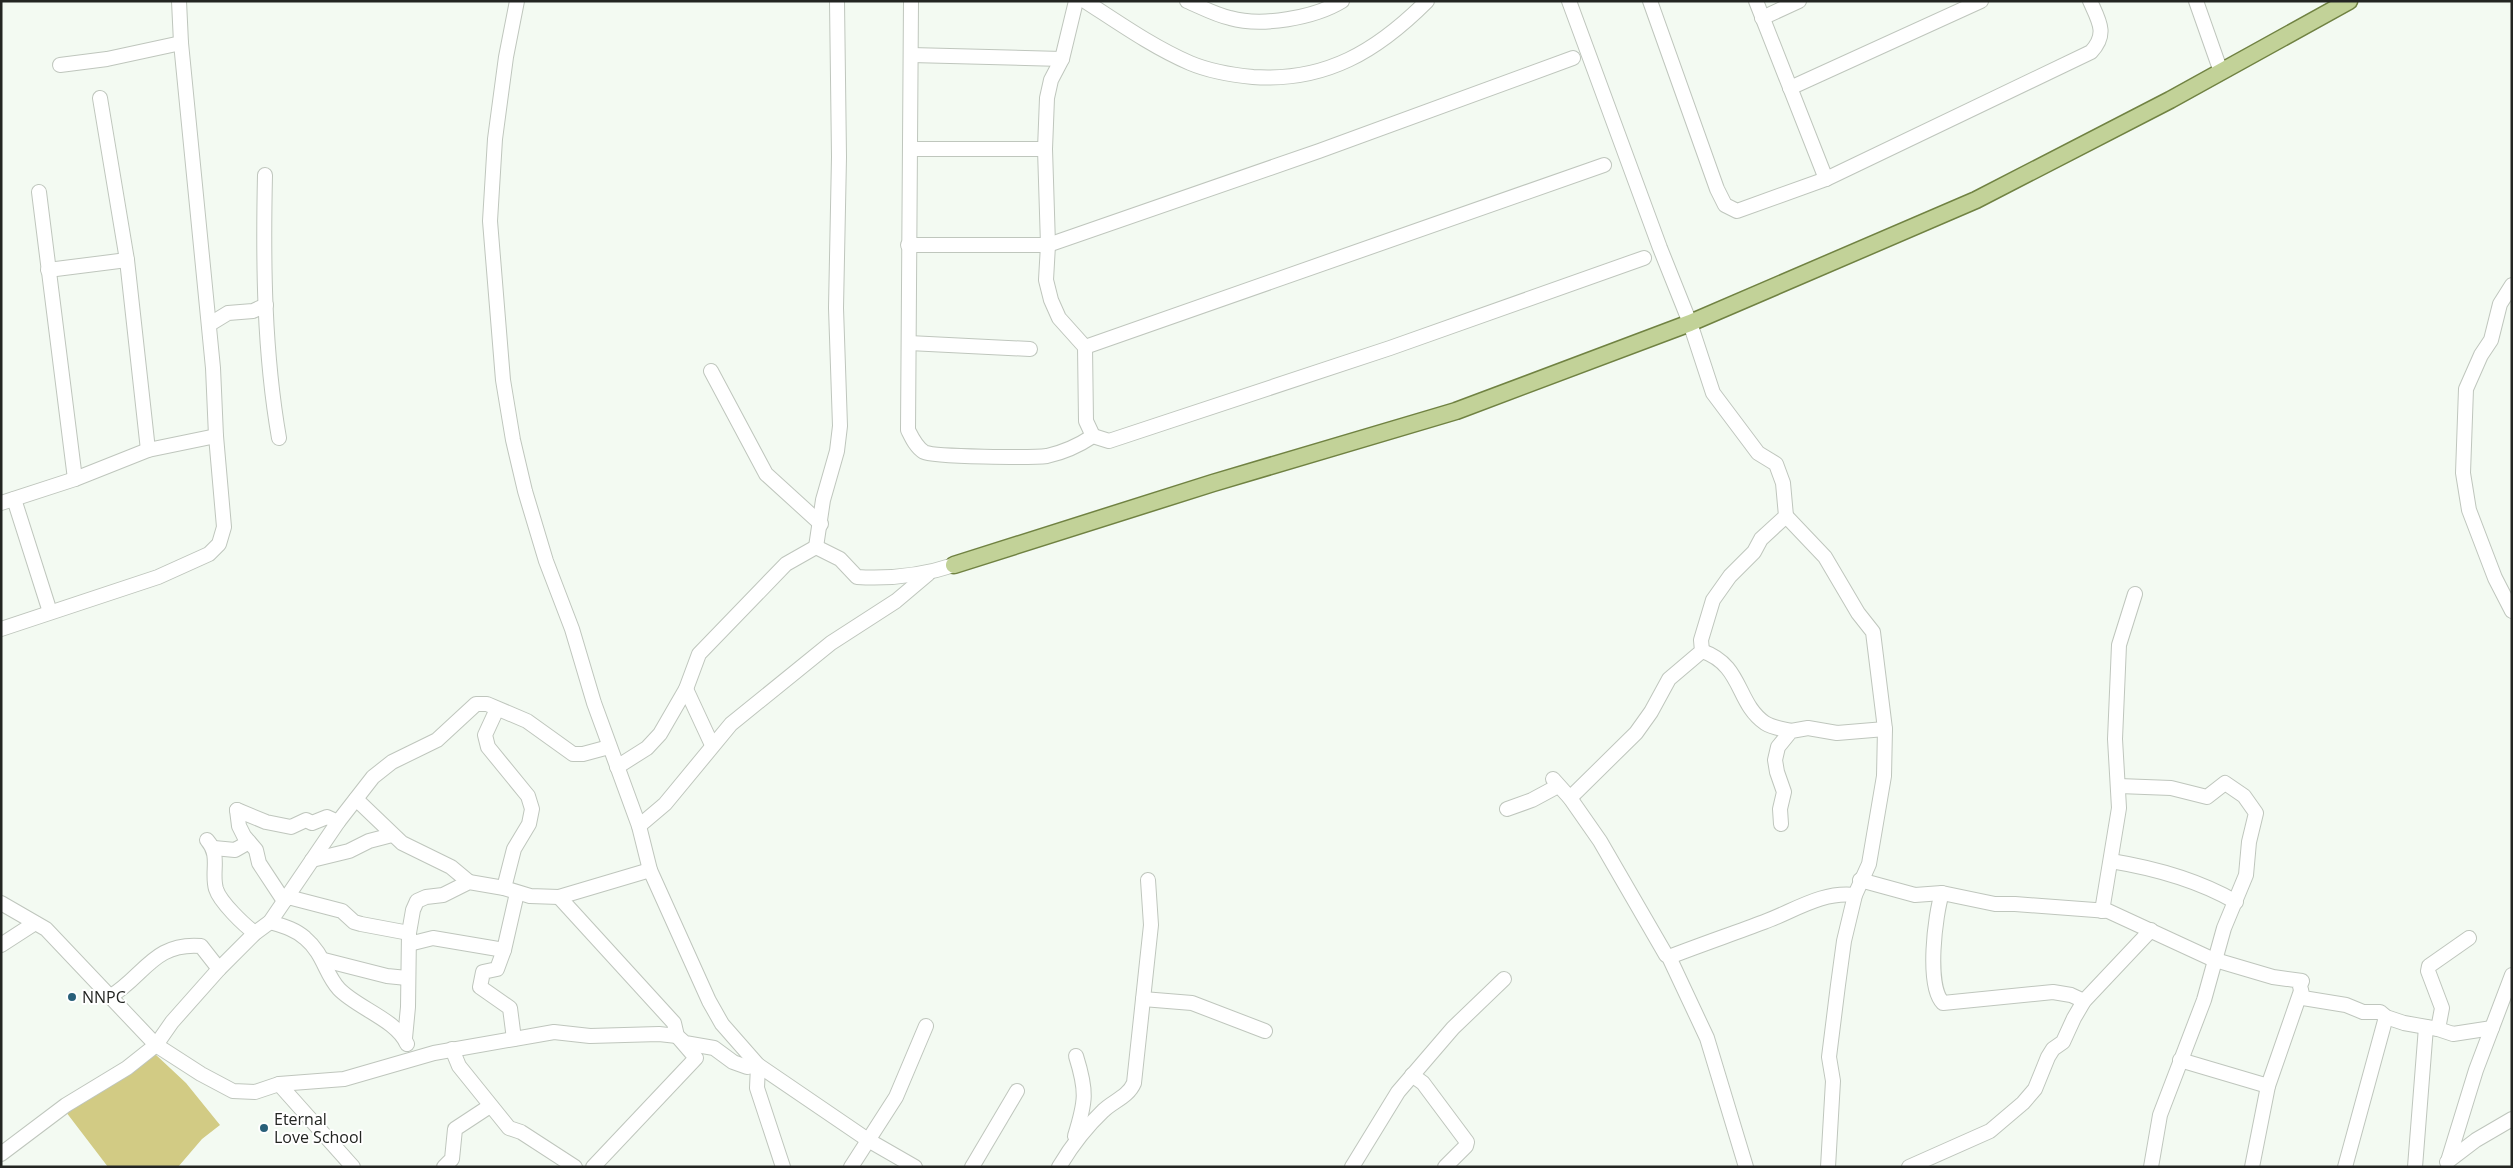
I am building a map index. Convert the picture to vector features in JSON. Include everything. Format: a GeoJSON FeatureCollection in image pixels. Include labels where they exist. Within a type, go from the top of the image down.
{"type":"FeatureCollection","features":[{"type":"Feature","properties":{"kind":"main road"},"geometry":{"type":"LineString","coordinates":[[954,565],[1213,483],[1456,411],[1690,323],[1976,200],[2221,72],[2349,1]]}},
{"type":"Feature","properties":{"kind":"street"},"geometry":{"type":"LineString","coordinates":[[1,629],[158,577],[209,554],[220,544],[224,527],[216,436],[210,324],[181,43],[179,1]]}},
{"type":"Feature","properties":{"kind":"street"},"geometry":{"type":"LineString","coordinates":[[517,1],[506,57],[495,139],[490,221],[503,380],[525,491],[546,561],[572,629],[592,699],[639,826],[650,870],[709,1001],[722,1024],[758,1065],[868,1140],[915,1167]]}},
{"type":"Feature","properties":{"kind":"street"},"geometry":{"type":"LineString","coordinates":[[617,767],[647,748],[660,734],[686,689],[699,654],[786,564],[816,547],[821,524],[823,500],[837,451],[840,426],[836,308],[839,157],[837,1]]}},
{"type":"Feature","properties":{"kind":"street"},"geometry":{"type":"LineString","coordinates":[[911,1],[908,430],[915,444],[925,453],[994,457],[1046,456],[1072,450],[1093,436],[1109,440],[1390,348],[1644,258]]}},
{"type":"Feature","properties":{"kind":"street"},"geometry":{"type":"LineString","coordinates":[[1076,1],[1062,59],[1046,98],[1045,149],[1048,245],[1046,280],[1051,300],[1059,318],[1085,347],[1086,421],[1093,436]]}},
{"type":"Feature","properties":{"kind":"street"},"geometry":{"type":"LineString","coordinates":[[1085,1],[1146,40],[1191,63],[1221,72],[1272,78],[1308,74],[1338,66],[1359,56],[1406,22],[1427,1]]}},
{"type":"Feature","properties":{"kind":"street"},"geometry":{"type":"LineString","coordinates":[[1187,1],[1231,18],[1279,20],[1323,11],[1342,1]]}},
{"type":"Feature","properties":{"kind":"street"},"geometry":{"type":"LineString","coordinates":[[1568,1],[1690,323],[1713,393],[1758,452],[1776,464],[1781,473],[1786,516],[1826,557],[1858,613],[1872,632],[1885,729],[1883,782],[1869,864],[1860,880],[1855,895],[1844,941],[1829,1056],[1833,1081],[1828,1167]]}},
{"type":"Feature","properties":{"kind":"street"},"geometry":{"type":"LineString","coordinates":[[1650,1],[1717,190],[1725,205],[1737,211],[1751,208],[1826,179],[2092,52],[2100,43],[2101,34],[2090,1]]}},
{"type":"Feature","properties":{"kind":"street"},"geometry":{"type":"LineString","coordinates":[[1756,1],[1826,179]]}},
{"type":"Feature","properties":{"kind":"street"},"geometry":{"type":"LineString","coordinates":[[1762,18],[1799,1]]}},
{"type":"Feature","properties":{"kind":"street"},"geometry":{"type":"LineString","coordinates":[[1790,88],[1981,1]]}},
{"type":"Feature","properties":{"kind":"street"},"geometry":{"type":"LineString","coordinates":[[2196,1],[2221,72]]}},
{"type":"Feature","properties":{"kind":"street"},"geometry":{"type":"LineString","coordinates":[[60,65],[108,59],[181,43]]}},
{"type":"Feature","properties":{"kind":"street"},"geometry":{"type":"LineString","coordinates":[[911,55],[1062,59]]}},
{"type":"Feature","properties":{"kind":"street"},"geometry":{"type":"LineString","coordinates":[[908,245],[1048,245],[1319,151],[1573,58]]}},
{"type":"Feature","properties":{"kind":"street"},"geometry":{"type":"LineString","coordinates":[[100,98],[127,260],[148,450]]}},
{"type":"Feature","properties":{"kind":"street"},"geometry":{"type":"LineString","coordinates":[[911,149],[1045,149]]}},
{"type":"Feature","properties":{"kind":"street"},"geometry":{"type":"LineString","coordinates":[[1085,347],[1604,165]]}},
{"type":"Feature","properties":{"kind":"street"},"geometry":{"type":"LineString","coordinates":[[265,175],[263,253],[272,397],[279,438]]}},
{"type":"Feature","properties":{"kind":"street"},"geometry":{"type":"LineString","coordinates":[[39,192],[75,479]]}},
{"type":"Feature","properties":{"kind":"street"},"geometry":{"type":"LineString","coordinates":[[48,270],[127,260]]}},
{"type":"Feature","properties":{"kind":"street"},"geometry":{"type":"LineString","coordinates":[[2512,285],[2500,304],[2491,340],[2466,388],[2463,473],[2469,510],[2495,578],[2512,611]]}},
{"type":"Feature","properties":{"kind":"street"},"geometry":{"type":"LineString","coordinates":[[210,324],[228,313],[253,311],[266,305]]}},
{"type":"Feature","properties":{"kind":"street"},"geometry":{"type":"LineString","coordinates":[[909,343],[1030,349]]}},
{"type":"Feature","properties":{"kind":"street"},"geometry":{"type":"LineString","coordinates":[[711,371],[766,474],[821,524]]}},
{"type":"Feature","properties":{"kind":"street"},"geometry":{"type":"LineString","coordinates":[[50,612],[8,501],[75,479],[148,450],[216,436]]}},
{"type":"Feature","properties":{"kind":"street"},"geometry":{"type":"LineString","coordinates":[[1702,651],[1701,640],[1713,600],[1730,576],[1754,552],[1761,539],[1786,516]]}},
{"type":"Feature","properties":{"kind":"street"},"geometry":{"type":"LineString","coordinates":[[816,547],[840,559],[857,577],[883,579],[928,574],[954,565]]}},
{"type":"Feature","properties":{"kind":"street"},"geometry":{"type":"LineString","coordinates":[[639,826],[665,804],[699,766],[712,745],[731,724],[831,643],[896,601],[928,574]]}},
{"type":"Feature","properties":{"kind":"street"},"geometry":{"type":"LineString","coordinates":[[2102,911],[2119,808],[2115,739],[2119,645],[2134,594]]}},
{"type":"Feature","properties":{"kind":"street"},"geometry":{"type":"LineString","coordinates":[[1702,651],[1725,663],[1759,718],[1772,726],[1791,730],[1808,728],[1837,733],[1885,729]]}},
{"type":"Feature","properties":{"kind":"street"},"geometry":{"type":"LineString","coordinates":[[1570,798],[1636,733],[1651,712],[1669,679],[1702,651]]}},
{"type":"Feature","properties":{"kind":"street"},"geometry":{"type":"LineString","coordinates":[[686,689],[712,745]]}},
{"type":"Feature","properties":{"kind":"street"},"geometry":{"type":"LineString","coordinates":[[1,1154],[66,1104],[127,1068],[156,1045],[172,1022],[219,968],[270,922],[338,822],[373,777],[392,762],[437,740],[476,704],[487,704],[527,721],[573,754],[583,754],[609,747]]}},
{"type":"Feature","properties":{"kind":"street"},"geometry":{"type":"LineString","coordinates":[[497,709],[485,735],[488,747],[528,796],[532,809],[529,824],[514,849],[504,888]]}},
{"type":"Feature","properties":{"kind":"street"},"geometry":{"type":"LineString","coordinates":[[1781,824],[1780,809],[1784,792],[1776,772],[1775,760],[1778,747],[1791,730]]}},
{"type":"Feature","properties":{"kind":"street"},"geometry":{"type":"LineString","coordinates":[[1507,808],[1532,800],[1555,782],[1570,798],[1600,841],[1666,956],[1669,957],[1708,1038],[1746,1167]]}},
{"type":"Feature","properties":{"kind":"street"},"geometry":{"type":"LineString","coordinates":[[2119,786],[2171,788],[2207,797],[2225,783],[2244,796],[2256,816],[2248,842],[2246,875],[2224,928],[2204,1000],[2160,1115],[2151,1167]]}},
{"type":"Feature","properties":{"kind":"street"},"geometry":{"type":"LineString","coordinates":[[356,799],[402,843],[451,867],[469,882],[504,888],[530,896],[559,898],[650,870]]}},
{"type":"Feature","properties":{"kind":"street"},"geometry":{"type":"LineString","coordinates":[[289,928],[281,905],[259,864],[256,850],[239,826],[237,810],[266,822],[291,827],[306,820],[312,823],[327,817],[338,822]]}},
{"type":"Feature","properties":{"kind":"street"},"geometry":{"type":"LineString","coordinates":[[312,860],[349,851],[369,841],[392,835]]}},
{"type":"Feature","properties":{"kind":"street"},"geometry":{"type":"LineString","coordinates":[[249,842],[235,850],[227,851],[211,844],[216,890],[240,922],[256,933]]}},
{"type":"Feature","properties":{"kind":"street"},"geometry":{"type":"LineString","coordinates":[[2111,861],[2144,867],[2177,877],[2213,890],[2236,902]]}},
{"type":"Feature","properties":{"kind":"street"},"geometry":{"type":"LineString","coordinates":[[1074,1140],[1104,1110],[1131,1090],[1134,1083],[1142,999],[1152,925],[1148,880]]}},
{"type":"Feature","properties":{"kind":"street"},"geometry":{"type":"LineString","coordinates":[[1860,880],[1906,894],[1942,893],[1995,904],[2102,911],[2115,914],[2216,960],[2273,977],[2302,981],[2301,991],[2268,1086],[2252,1167]]}},
{"type":"Feature","properties":{"kind":"street"},"geometry":{"type":"LineString","coordinates":[[412,1058],[405,1038],[408,1008],[409,938],[415,900],[443,895],[469,882]]}},
{"type":"Feature","properties":{"kind":"street"},"geometry":{"type":"LineString","coordinates":[[514,1039],[510,1008],[480,987],[483,972],[497,969],[504,950],[517,893]]}},
{"type":"Feature","properties":{"kind":"street"},"geometry":{"type":"LineString","coordinates":[[1669,957],[1774,918],[1809,901],[1842,893],[1855,895]]}},
{"type":"Feature","properties":{"kind":"street"},"geometry":{"type":"LineString","coordinates":[[1942,893],[1936,912],[1934,964],[1937,994],[1943,1003],[2053,992],[2071,995],[2084,1001]]}},
{"type":"Feature","properties":{"kind":"street"},"geometry":{"type":"LineString","coordinates":[[281,905],[288,897],[293,897],[309,904],[342,911],[354,922],[409,938],[434,938],[504,950]]}},
{"type":"Feature","properties":{"kind":"street"},"geometry":{"type":"LineString","coordinates":[[559,898],[674,1023],[677,1036],[696,1058],[594,1167]]}},
{"type":"Feature","properties":{"kind":"street"},"geometry":{"type":"LineString","coordinates":[[1,903],[46,930],[156,1045],[201,1074],[233,1091],[255,1092],[279,1084],[344,1079],[412,1058],[452,1049],[554,1032],[590,1036],[649,1034],[677,1036],[685,1043],[714,1048],[740,1065],[747,1067],[758,1065]]}},
{"type":"Feature","properties":{"kind":"street"},"geometry":{"type":"LineString","coordinates":[[270,922],[289,928],[308,940],[324,960],[338,988],[379,1016],[405,1038]]}},
{"type":"Feature","properties":{"kind":"street"},"geometry":{"type":"LineString","coordinates":[[1,945],[35,923]]}},
{"type":"Feature","properties":{"kind":"street"},"geometry":{"type":"LineString","coordinates":[[1917,1165],[1990,1131],[2024,1103],[2039,1081],[2048,1057],[2063,1042],[2084,1001],[2151,930]]}},
{"type":"Feature","properties":{"kind":"street"},"geometry":{"type":"LineString","coordinates":[[2415,1167],[2432,1028],[2442,1008],[2428,972],[2429,966],[2469,938]]}},
{"type":"Feature","properties":{"kind":"street"},"geometry":{"type":"LineString","coordinates":[[111,996],[125,988],[151,960],[184,944],[201,946],[219,968]]}},
{"type":"Feature","properties":{"kind":"street"},"geometry":{"type":"LineString","coordinates":[[324,960],[387,976],[407,978]]}},
{"type":"Feature","properties":{"kind":"street"},"geometry":{"type":"LineString","coordinates":[[2446,1164],[2512,975]]}},
{"type":"Feature","properties":{"kind":"street"},"geometry":{"type":"LineString","coordinates":[[1352,1167],[1398,1092],[1412,1074],[1453,1028],[1504,979]]}},
{"type":"Feature","properties":{"kind":"street"},"geometry":{"type":"LineString","coordinates":[[2301,991],[2303,998],[2346,1006],[2363,1012],[2380,1012],[2386,1017],[2456,1034],[2492,1028]]}},
{"type":"Feature","properties":{"kind":"street"},"geometry":{"type":"LineString","coordinates":[[1142,999],[1192,1004],[1266,1031]]}},
{"type":"Feature","properties":{"kind":"street"},"geometry":{"type":"LineString","coordinates":[[2345,1167],[2386,1017]]}},
{"type":"Feature","properties":{"kind":"street"},"geometry":{"type":"LineString","coordinates":[[851,1167],[896,1097],[926,1026]]}},
{"type":"Feature","properties":{"kind":"street"},"geometry":{"type":"LineString","coordinates":[[452,1049],[458,1066],[509,1128],[521,1132],[575,1167]]}},
{"type":"Feature","properties":{"kind":"street"},"geometry":{"type":"LineString","coordinates":[[1059,1167],[1074,1140],[1083,1112],[1085,1086],[1076,1056]]}},
{"type":"Feature","properties":{"kind":"street"},"geometry":{"type":"LineString","coordinates":[[2180,1060],[2268,1086]]}},
{"type":"Feature","properties":{"kind":"street"},"geometry":{"type":"LineString","coordinates":[[758,1065],[757,1088],[784,1167]]}},
{"type":"Feature","properties":{"kind":"street"},"geometry":{"type":"LineString","coordinates":[[1412,1074],[1423,1083],[1467,1142],[1466,1146],[1445,1167]]}},
{"type":"Feature","properties":{"kind":"street"},"geometry":{"type":"LineString","coordinates":[[279,1084],[353,1167]]}},
{"type":"Feature","properties":{"kind":"street"},"geometry":{"type":"LineString","coordinates":[[972,1167],[1017,1092]]}},
{"type":"Feature","properties":{"kind":"street"},"geometry":{"type":"LineString","coordinates":[[444,1167],[452,1160],[455,1129],[490,1106]]}},
{"type":"Feature","properties":{"kind":"street"},"geometry":{"type":"LineString","coordinates":[[2446,1164],[2512,1119]]}},
{"type":"Feature","properties":{"kind":"street"},"geometry":{"type":"LineString","coordinates":[[1,1159],[7,1167]]}},
{"type":"Feature","properties":{"kind":"shaded area"},"geometry":{"type":"Polygon","coordinates":[[[155,1054],[186,1083],[220,1125],[202,1139],[178,1167],[108,1167],[66,1112],[155,1054]]]}},
{"type":"Feature","properties":{"kind":"place","name":"NNPC"},"geometry":{"type":"Point","coordinates":[72,997]}},
{"type":"Feature","properties":{"kind":"place","name":"Eternal Love School"},"geometry":{"type":"Point","coordinates":[264,1128]}}]}
